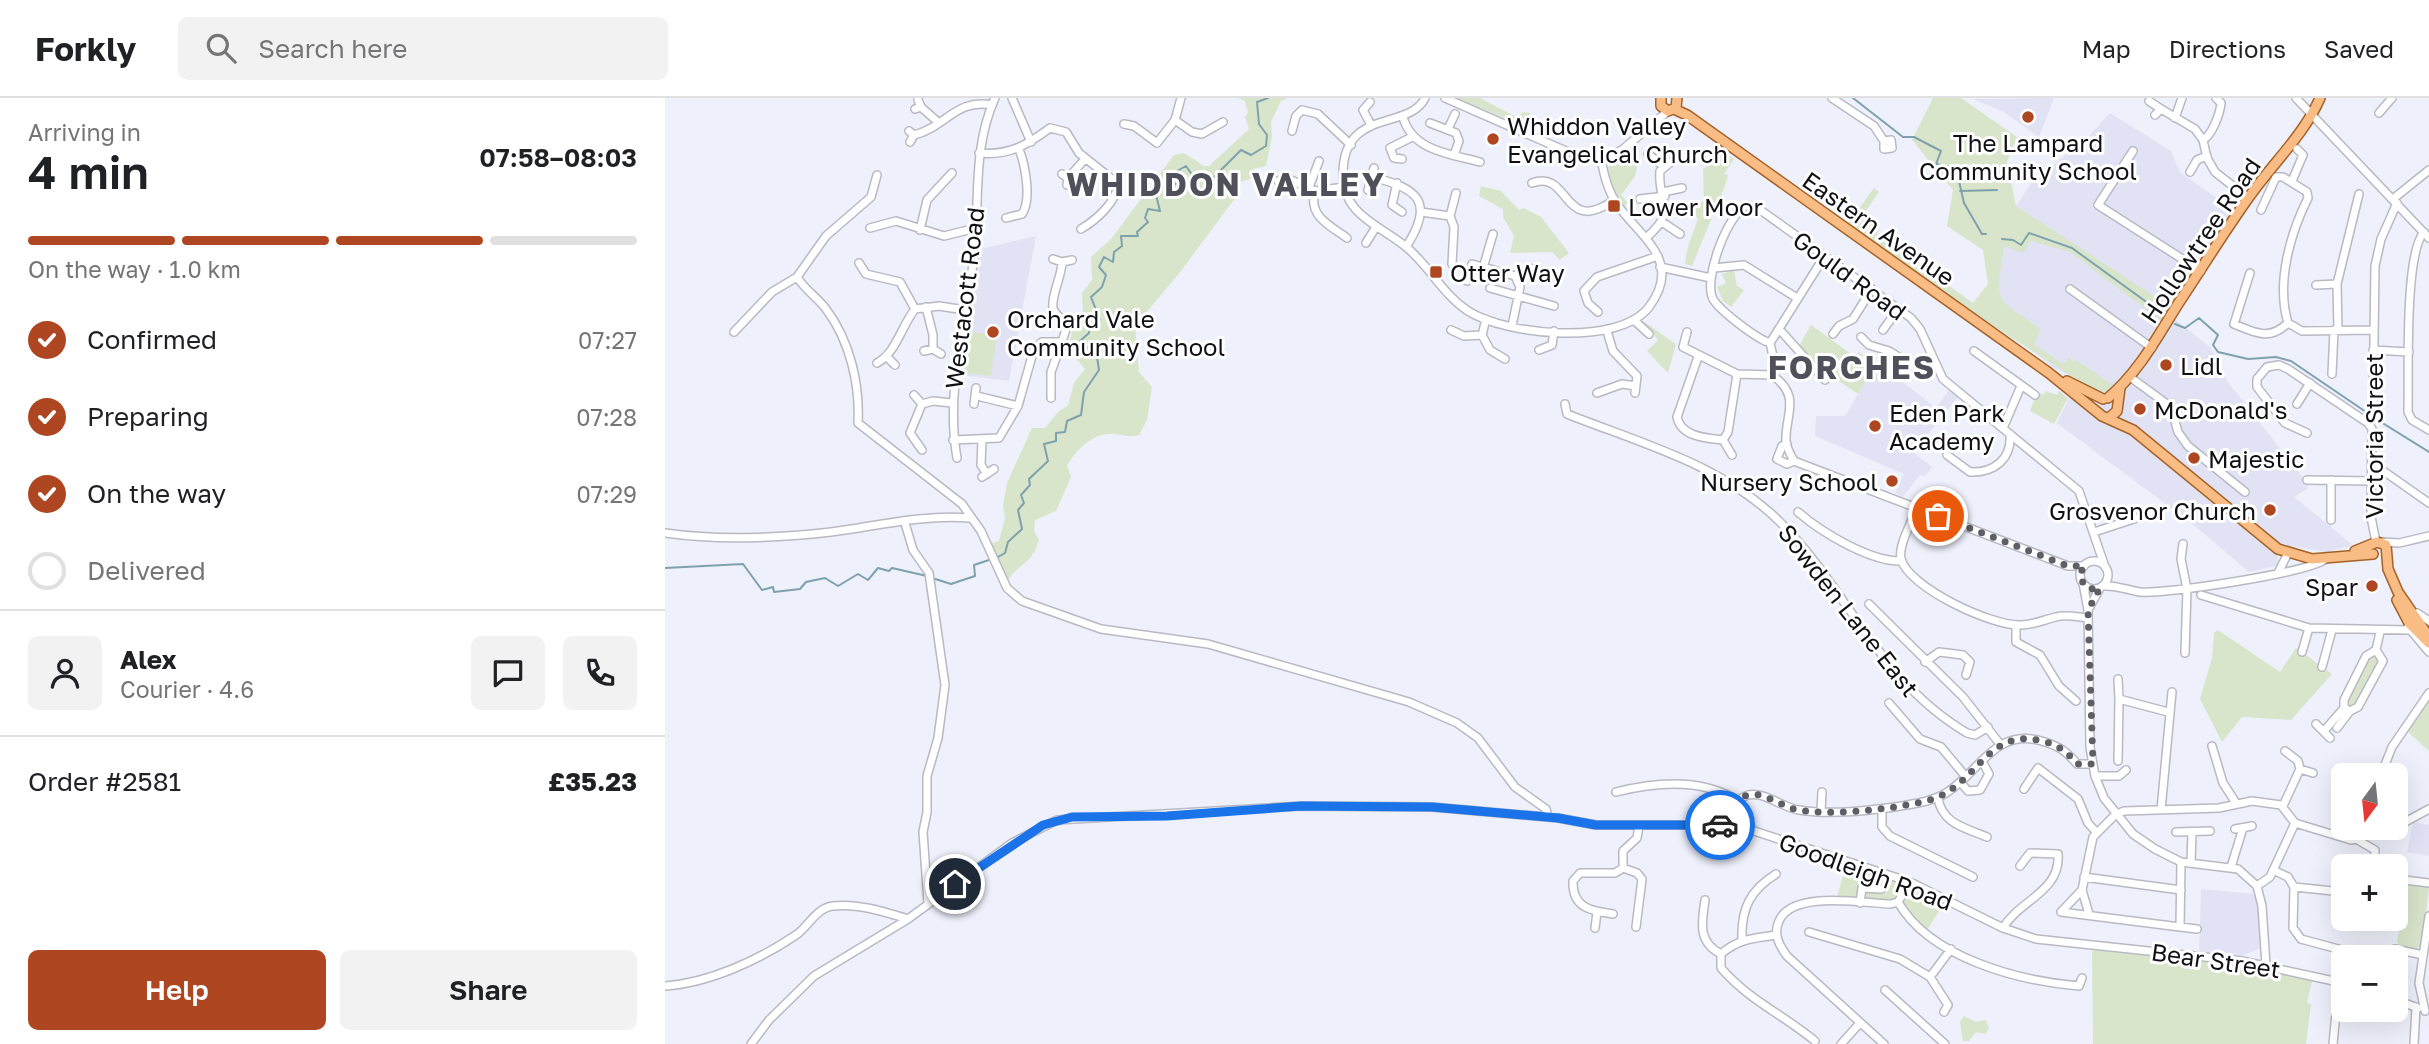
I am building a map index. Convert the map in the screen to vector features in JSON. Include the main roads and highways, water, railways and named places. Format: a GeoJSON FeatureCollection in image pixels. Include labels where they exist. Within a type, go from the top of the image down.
{"type":"FeatureCollection","features":[{"type":"Feature","properties":{"kind":"main road","name":"Hollowtree Road"},"geometry":{"type":"LineString","coordinates":[[2106,398],[2120,388],[2152,348],[2248,198],[2313,115],[2320,98]]}},
{"type":"Feature","properties":{"kind":"main road","name":"Eastern Avenue"},"geometry":{"type":"LineString","coordinates":[[1669,102],[2109,418]]}},
{"type":"Feature","properties":{"kind":"main road","name":"Eastern Avenue"},"geometry":{"type":"LineString","coordinates":[[2049,373],[2106,398],[2117,406]]}},
{"type":"Feature","properties":{"kind":"main road"},"geometry":{"type":"LineString","coordinates":[[2120,388],[2115,414],[2109,418],[2133,430],[2251,526],[2291,552],[2326,559],[2379,549]]}},
{"type":"Feature","properties":{"kind":"main road"},"geometry":{"type":"LineString","coordinates":[[2098,411],[2106,398]]}},
{"type":"Feature","properties":{"kind":"main road"},"geometry":{"type":"LineString","coordinates":[[2117,406],[2133,430]]}},
{"type":"Feature","properties":{"kind":"main road"},"geometry":{"type":"LineString","coordinates":[[2291,552],[2329,555],[2379,549]]}},
{"type":"Feature","properties":{"kind":"main road"},"geometry":{"type":"LineString","coordinates":[[2379,549],[2409,627],[2429,643]]}},
{"type":"Feature","properties":{"kind":"main road"},"geometry":{"type":"LineString","coordinates":[[2379,549],[2398,592],[2429,637]]}},
{"type":"Feature","properties":{"kind":"waterway"},"geometry":{"type":"LineString","coordinates":[[998,557],[1005,553],[1008,542],[1022,529],[1018,510],[1024,503],[1021,495],[1030,485],[1029,479],[1048,461],[1044,444],[1056,441],[1056,433],[1065,432],[1067,421],[1081,415],[1084,392],[1099,370],[1097,357],[1080,341],[1089,333],[1090,325],[1100,320],[1091,297],[1102,287],[1106,275],[1099,267],[1104,257],[1113,262],[1114,252],[1122,246],[1121,236],[1138,236],[1137,232],[1148,222],[1145,218],[1148,209],[1160,211],[1155,191],[1181,182],[1177,171],[1186,166],[1193,176],[1210,181],[1241,150],[1251,155],[1266,146],[1267,135],[1259,124],[1257,102],[1268,98]]}},
{"type":"Feature","properties":{"kind":"waterway"},"geometry":{"type":"LineString","coordinates":[[1853,98],[1903,137],[1914,137],[1941,151],[1936,164],[1956,168],[1964,203],[1982,234],[1986,234]]}},
{"type":"Feature","properties":{"kind":"waterway"},"geometry":{"type":"LineString","coordinates":[[1960,191],[1997,190]]}},
{"type":"Feature","properties":{"kind":"waterway"},"geometry":{"type":"LineString","coordinates":[[2002,239],[2013,240],[2021,245],[2029,233],[2072,248],[2163,314]]}},
{"type":"Feature","properties":{"kind":"waterway"},"geometry":{"type":"LineString","coordinates":[[2175,324],[2185,328],[2199,318],[2218,335],[2213,345],[2218,352],[2248,359],[2276,357],[2291,361],[2369,414]]}},
{"type":"Feature","properties":{"kind":"waterway"},"geometry":{"type":"LineString","coordinates":[[2376,419],[2429,452]]}},
{"type":"Feature","properties":{"kind":"waterway"},"geometry":{"type":"LineString","coordinates":[[932,578],[951,584],[975,576],[974,565],[992,559]]}},
{"type":"Feature","properties":{"kind":"waterway"},"geometry":{"type":"LineString","coordinates":[[665,568],[743,564],[762,590],[773,587],[774,592],[800,589],[806,582],[825,578],[838,586],[858,574],[868,580],[878,568],[889,571],[892,568],[927,576]]}},
{"type":"Feature","properties":{"kind":"place","name":"The Lampard Community School"},"geometry":{"type":"Point","coordinates":[2028,117]}},
{"type":"Feature","properties":{"kind":"place","name":"Whiddon Valley Evangelical Church"},"geometry":{"type":"Point","coordinates":[1493,139]}},
{"type":"Feature","properties":{"kind":"place","name":"Lower Moor"},"geometry":{"type":"Point","coordinates":[1614,206]}},
{"type":"Feature","properties":{"kind":"place","name":"Otter Way"},"geometry":{"type":"Point","coordinates":[1436,272]}},
{"type":"Feature","properties":{"kind":"place","name":"Orchard Vale Community School"},"geometry":{"type":"Point","coordinates":[993,332]}},
{"type":"Feature","properties":{"kind":"place","name":"Lidl"},"geometry":{"type":"Point","coordinates":[2166,365]}},
{"type":"Feature","properties":{"kind":"place","name":"McDonald's"},"geometry":{"type":"Point","coordinates":[2140,409]}},
{"type":"Feature","properties":{"kind":"place","name":"Eden Park Academy"},"geometry":{"type":"Point","coordinates":[1875,426]}},
{"type":"Feature","properties":{"kind":"place","name":"Majestic"},"geometry":{"type":"Point","coordinates":[2194,458]}},
{"type":"Feature","properties":{"kind":"place","name":"Nursery School"},"geometry":{"type":"Point","coordinates":[1892,481]}},
{"type":"Feature","properties":{"kind":"place","name":"Grosvenor Church"},"geometry":{"type":"Point","coordinates":[2270,510]}},
{"type":"Feature","properties":{"kind":"place","name":"Spar"},"geometry":{"type":"Point","coordinates":[2372,586]}},
{"type":"Feature","properties":{"kind":"district","name":"WHIDDON VALLEY"},"geometry":{"type":"Point","coordinates":[1226,184]}},
{"type":"Feature","properties":{"kind":"district","name":"FORCHES"},"geometry":{"type":"Point","coordinates":[1852,367]}}]}
